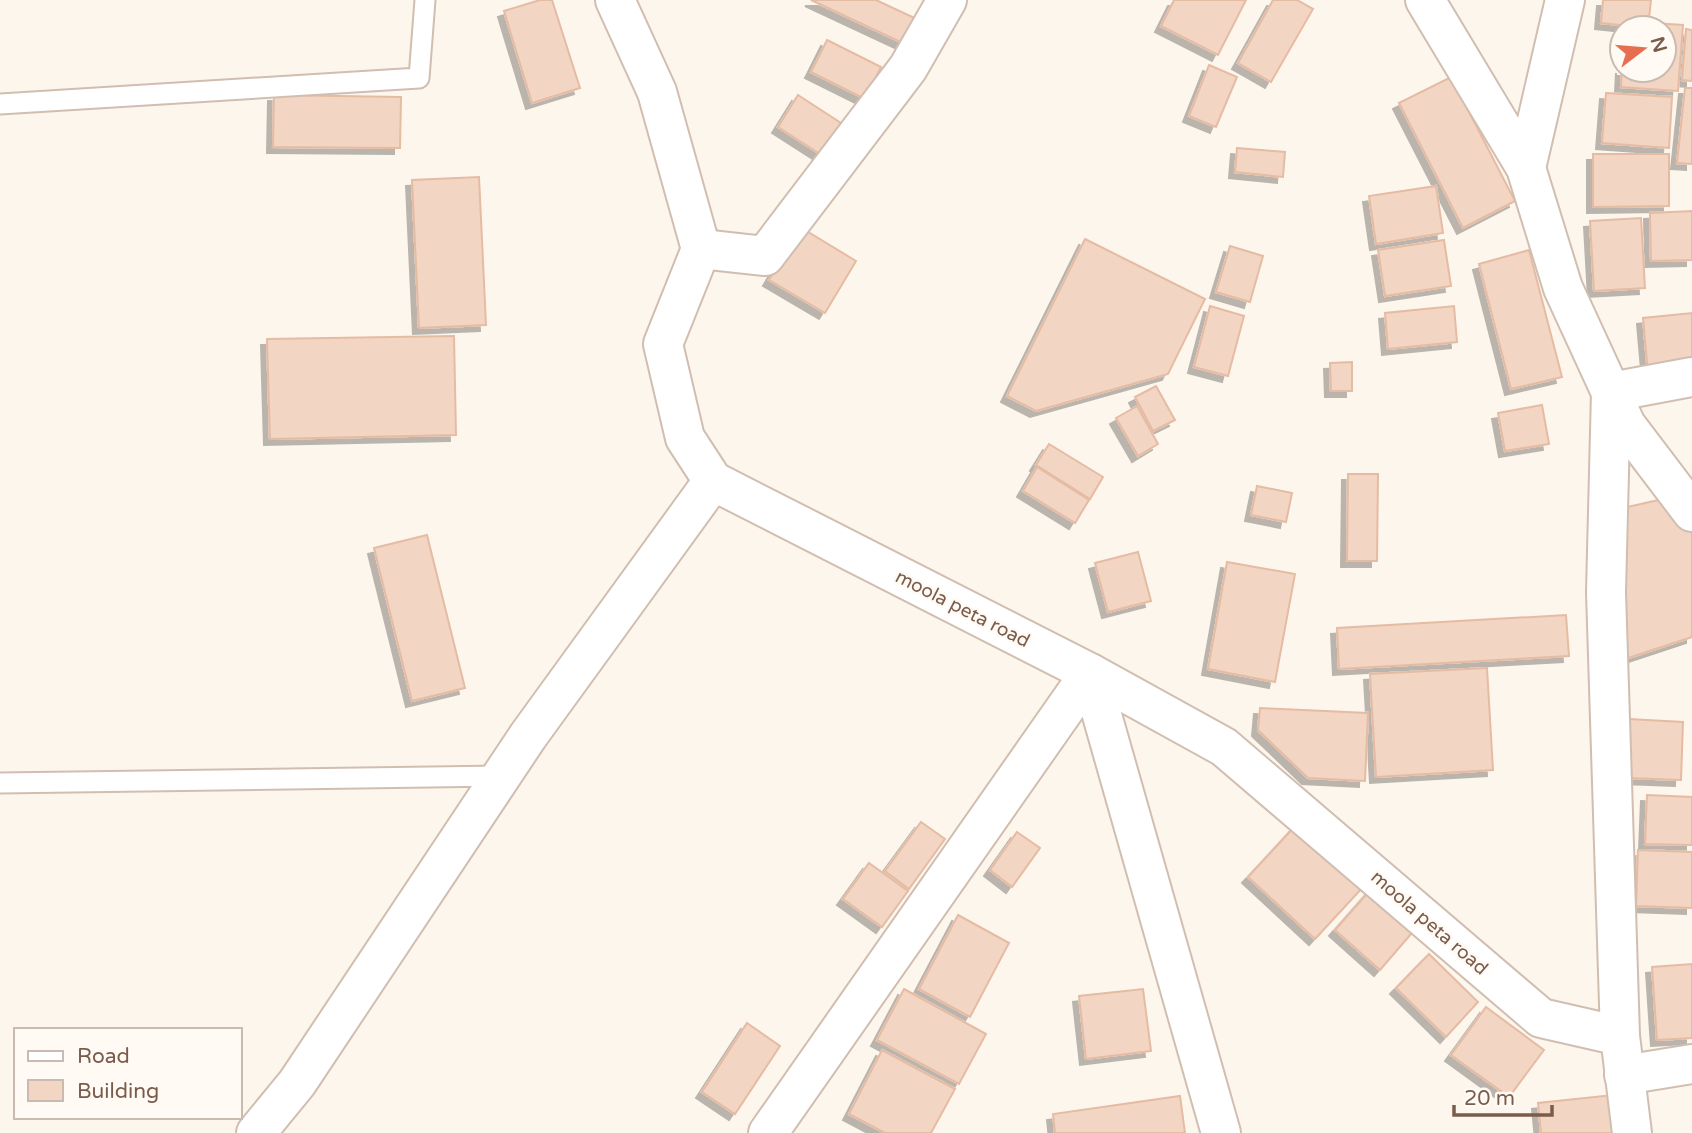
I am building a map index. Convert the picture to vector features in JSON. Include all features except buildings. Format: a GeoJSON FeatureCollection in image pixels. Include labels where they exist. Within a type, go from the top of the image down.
{"type":"FeatureCollection","features":[{"type":"Feature","properties":{"kind":"street"},"geometry":{"type":"LineString","coordinates":[[615,0],[657,92],[701,249],[765,256],[908,68],[947,0]]}},
{"type":"Feature","properties":{"kind":"street"},"geometry":{"type":"LineString","coordinates":[[1425,0],[1526,168],[1563,288],[1626,425],[1692,512]]}},
{"type":"Feature","properties":{"kind":"street"},"geometry":{"type":"LineString","coordinates":[[1526,168],[1565,0]]}},
{"type":"Feature","properties":{"kind":"street","name":"moola peta road"},"geometry":{"type":"LineString","coordinates":[[701,249],[663,344],[685,438],[713,481],[1090,673],[1224,747],[1541,1018],[1620,1036]]}},
{"type":"Feature","properties":{"kind":"street"},"geometry":{"type":"LineString","coordinates":[[1611,392],[1692,377]]}},
{"type":"Feature","properties":{"kind":"street"},"geometry":{"type":"LineString","coordinates":[[1611,392],[1606,592],[1620,1036],[1632,1133]]}},
{"type":"Feature","properties":{"kind":"street"},"geometry":{"type":"LineString","coordinates":[[257,1133],[297,1083],[501,776],[713,481]]}},
{"type":"Feature","properties":{"kind":"street"},"geometry":{"type":"LineString","coordinates":[[768,1133],[1090,673]]}},
{"type":"Feature","properties":{"kind":"street"},"geometry":{"type":"LineString","coordinates":[[1090,673],[1221,1133]]}},
{"type":"Feature","properties":{"kind":"street"},"geometry":{"type":"LineString","coordinates":[[1624,1075],[1692,1064]]}},
{"type":"Feature","properties":{"kind":"lane"},"geometry":{"type":"LineString","coordinates":[[0,104],[419,78],[425,0]]}},
{"type":"Feature","properties":{"kind":"lane"},"geometry":{"type":"LineString","coordinates":[[0,783],[501,776]]}}]}
